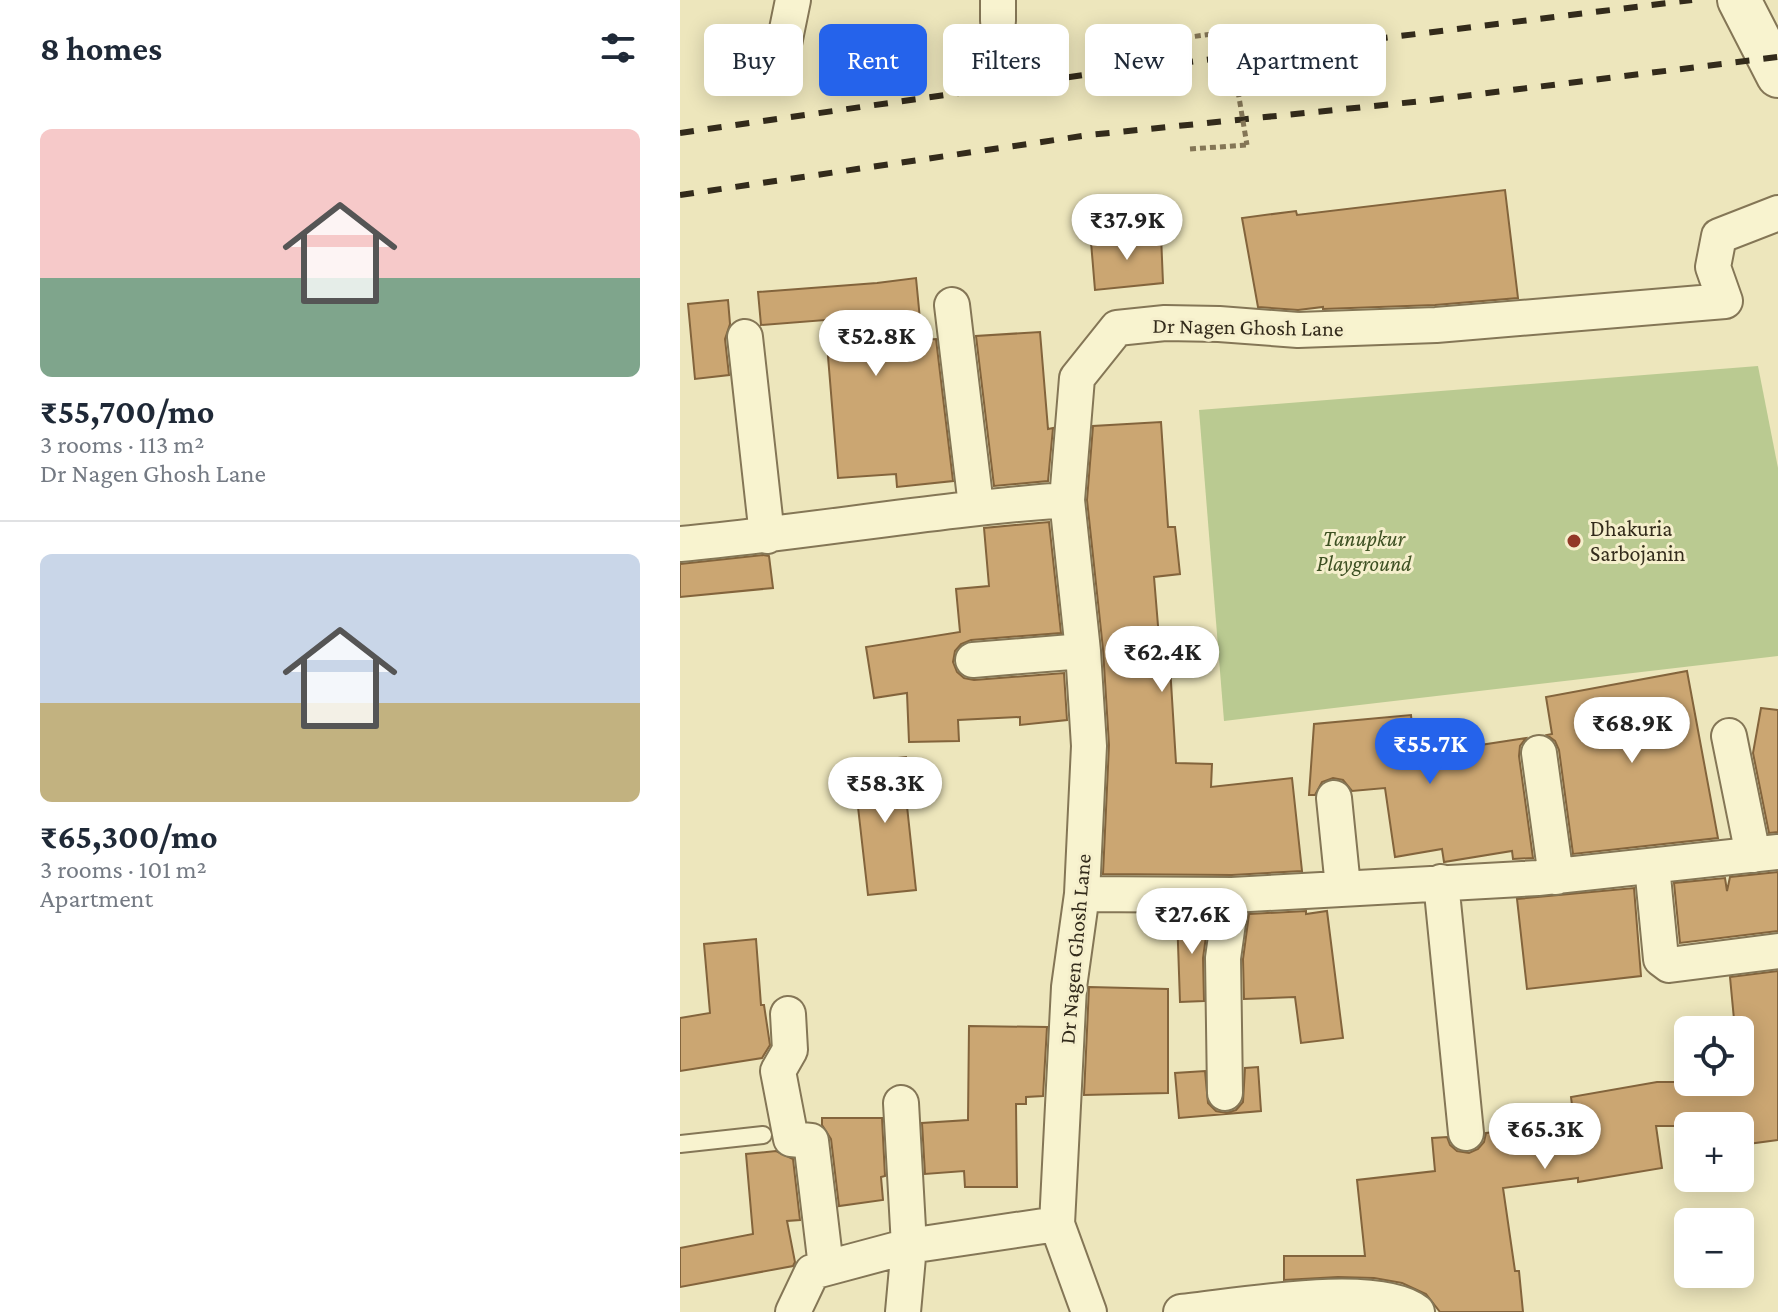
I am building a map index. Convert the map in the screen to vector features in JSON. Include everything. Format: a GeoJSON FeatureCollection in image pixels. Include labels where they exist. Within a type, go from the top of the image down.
{"type":"FeatureCollection","features":[{"type":"Feature","properties":{"kind":"street"},"geometry":{"type":"LineString","coordinates":[[788,24],[793,0]]}},
{"type":"Feature","properties":{"kind":"street"},"geometry":{"type":"LineString","coordinates":[[1739,0],[1774,67]]}},
{"type":"Feature","properties":{"kind":"street","name":"Dr Nagen Ghosh Lane"},"geometry":{"type":"LineString","coordinates":[[1089,1312],[1057,1224],[1069,987],[1082,894],[1089,746],[1083,651],[1067,500],[1077,378],[1117,328],[1165,323],[1298,330],[1436,325],[1725,301],[1713,267],[1719,236],[1778,213]]}},
{"type":"Feature","properties":{"kind":"street"},"geometry":{"type":"LineString","coordinates":[[952,305],[976,506]]}},
{"type":"Feature","properties":{"kind":"street"},"geometry":{"type":"LineString","coordinates":[[745,337],[767,536]]}},
{"type":"Feature","properties":{"kind":"street"},"geometry":{"type":"LineString","coordinates":[[680,544],[767,536],[976,506],[1067,500]]}},
{"type":"Feature","properties":{"kind":"street"},"geometry":{"type":"LineString","coordinates":[[973,660],[1083,651]]}},
{"type":"Feature","properties":{"kind":"street"},"geometry":{"type":"LineString","coordinates":[[1082,894],[1232,895],[1556,877],[1765,854],[1729,736]]}},
{"type":"Feature","properties":{"kind":"street"},"geometry":{"type":"LineString","coordinates":[[1539,753],[1556,877]]}},
{"type":"Feature","properties":{"kind":"street"},"geometry":{"type":"LineString","coordinates":[[1334,798],[1343,887]]}},
{"type":"Feature","properties":{"kind":"street"},"geometry":{"type":"LineString","coordinates":[[1652,866],[1658,946],[1661,959],[1669,965],[1778,951]]}},
{"type":"Feature","properties":{"kind":"street"},"geometry":{"type":"LineString","coordinates":[[1441,882],[1466,1133]]}},
{"type":"Feature","properties":{"kind":"street"},"geometry":{"type":"LineString","coordinates":[[1225,1093],[1223,958],[1232,895]]}},
{"type":"Feature","properties":{"kind":"street"},"geometry":{"type":"LineString","coordinates":[[788,1014],[790,1050],[778,1071],[791,1139],[811,1141],[826,1267]]}},
{"type":"Feature","properties":{"kind":"street"},"geometry":{"type":"LineString","coordinates":[[901,1103],[909,1246],[903,1312]]}},
{"type":"Feature","properties":{"kind":"street"},"geometry":{"type":"LineString","coordinates":[[793,1312],[812,1272],[826,1267],[909,1246],[1057,1224]]}},
{"type":"Feature","properties":{"kind":"street"},"geometry":{"type":"LineString","coordinates":[[1181,1312],[1355,1297],[1386,1299],[1417,1312]]}},
{"type":"Feature","properties":{"kind":"lane"},"geometry":{"type":"LineString","coordinates":[[680,1144],[763,1135]]}},
{"type":"Feature","properties":{"kind":"path"},"geometry":{"type":"LineString","coordinates":[[1190,149],[1247,145],[1228,32],[1192,37]]}},
{"type":"Feature","properties":{"kind":"green space","name":"Tanupkur Playground"},"geometry":{"type":"Polygon","coordinates":[[[1758,366],[1778,468],[1778,656],[1224,721],[1199,410],[1758,366]]]}},
{"type":"Feature","properties":{"kind":"building"},"geometry":{"type":"Polygon","coordinates":[[[1505,190],[1518,298],[1435,305],[1298,310],[1258,307],[1242,218],[1296,211],[1297,215],[1505,190]]]}},
{"type":"Feature","properties":{"kind":"building"},"geometry":{"type":"Polygon","coordinates":[[[1161,235],[1163,283],[1095,290],[1091,242],[1161,235]]]}},
{"type":"Feature","properties":{"kind":"building"},"geometry":{"type":"Polygon","coordinates":[[[916,278],[922,340],[936,339],[953,481],[897,487],[896,474],[838,478],[825,320],[761,325],[758,292],[916,278]]]}},
{"type":"Feature","properties":{"kind":"building"},"geometry":{"type":"Polygon","coordinates":[[[728,300],[730,324],[725,339],[729,375],[695,379],[688,304],[728,300]]]}},
{"type":"Feature","properties":{"kind":"building"},"geometry":{"type":"Polygon","coordinates":[[[1040,332],[1048,429],[1053,428],[1048,481],[994,486],[976,336],[1040,332]]]}},
{"type":"Feature","properties":{"kind":"building"},"geometry":{"type":"Polygon","coordinates":[[[1161,422],[1168,527],[1175,527],[1180,574],[1154,577],[1160,650],[1169,650],[1176,763],[1212,764],[1211,787],[1292,778],[1302,871],[1232,875],[1103,874],[1109,745],[1103,649],[1087,500],[1093,426],[1161,422]]]}},
{"type":"Feature","properties":{"kind":"building"},"geometry":{"type":"Polygon","coordinates":[[[1049,522],[1061,633],[971,640],[955,651],[953,662],[964,678],[974,680],[1064,673],[1067,720],[1020,725],[1020,717],[958,720],[959,741],[909,742],[907,693],[874,698],[866,647],[960,632],[956,589],[989,586],[984,528],[1049,522]]]}},
{"type":"Feature","properties":{"kind":"building"},"geometry":{"type":"Polygon","coordinates":[[[769,556],[773,588],[680,597],[680,564],[769,556]]]}},
{"type":"Feature","properties":{"kind":"building"},"geometry":{"type":"Polygon","coordinates":[[[1687,671],[1718,838],[1573,854],[1559,750],[1555,741],[1547,735],[1552,734],[1546,697],[1687,671]]]}},
{"type":"Feature","properties":{"kind":"building"},"geometry":{"type":"Polygon","coordinates":[[[1761,708],[1778,710],[1778,832],[1769,833],[1753,753],[1761,708]]]}},
{"type":"Feature","properties":{"kind":"building"},"geometry":{"type":"Polygon","coordinates":[[[1411,715],[1414,745],[1466,737],[1467,747],[1526,738],[1520,746],[1519,756],[1533,858],[1513,859],[1512,851],[1444,862],[1442,849],[1395,857],[1385,788],[1352,791],[1343,780],[1333,778],[1322,782],[1315,795],[1309,795],[1314,724],[1411,715]]]}},
{"type":"Feature","properties":{"kind":"building"},"geometry":{"type":"Polygon","coordinates":[[[906,757],[912,805],[907,806],[916,890],[868,895],[853,763],[906,757]]]}},
{"type":"Feature","properties":{"kind":"building"},"geometry":{"type":"Polygon","coordinates":[[[1778,872],[1778,931],[1680,943],[1674,883],[1725,878],[1727,891],[1730,877],[1778,872]]]}},
{"type":"Feature","properties":{"kind":"building"},"geometry":{"type":"Polygon","coordinates":[[[1634,888],[1641,976],[1527,989],[1517,899],[1634,888]]]}},
{"type":"Feature","properties":{"kind":"building"},"geometry":{"type":"Polygon","coordinates":[[[1306,911],[1306,914],[1327,911],[1343,1038],[1301,1043],[1295,997],[1244,999],[1243,959],[1249,914],[1306,911]]]}},
{"type":"Feature","properties":{"kind":"building"},"geometry":{"type":"Polygon","coordinates":[[[1177,915],[1209,915],[1203,958],[1204,1001],[1180,1002],[1177,915]]]}},
{"type":"Feature","properties":{"kind":"building"},"geometry":{"type":"Polygon","coordinates":[[[756,939],[761,1005],[764,1005],[770,1045],[762,1058],[680,1071],[680,1018],[710,1013],[704,944],[756,939]]]}},
{"type":"Feature","properties":{"kind":"building"},"geometry":{"type":"Polygon","coordinates":[[[1778,971],[1778,1140],[1754,1143],[1754,1112],[1674,1112],[1674,1126],[1656,1126],[1662,1168],[1578,1182],[1578,1178],[1503,1188],[1515,1271],[1519,1271],[1523,1312],[1440,1312],[1426,1294],[1402,1283],[1374,1278],[1284,1280],[1284,1256],[1365,1256],[1357,1180],[1435,1171],[1432,1138],[1447,1137],[1457,1151],[1469,1153],[1484,1142],[1486,1133],[1505,1131],[1504,1121],[1573,1113],[1571,1097],[1657,1082],[1674,1082],[1674,1096],[1754,1096],[1754,1016],[1734,1016],[1730,977],[1778,971]]]}},
{"type":"Feature","properties":{"kind":"building"},"geometry":{"type":"Polygon","coordinates":[[[1089,987],[1168,989],[1168,1093],[1084,1095],[1089,987]]]}},
{"type":"Feature","properties":{"kind":"building"},"geometry":{"type":"Polygon","coordinates":[[[969,1026],[1047,1027],[1043,1096],[1026,1097],[1026,1104],[1016,1104],[1017,1187],[965,1187],[964,1171],[925,1174],[922,1123],[968,1120],[969,1026]]]}},
{"type":"Feature","properties":{"kind":"building"},"geometry":{"type":"Polygon","coordinates":[[[1258,1067],[1261,1111],[1179,1118],[1175,1073],[1205,1071],[1208,1103],[1216,1111],[1226,1113],[1236,1110],[1243,1102],[1245,1068],[1258,1067]]]}},
{"type":"Feature","properties":{"kind":"building"},"geometry":{"type":"Polygon","coordinates":[[[822,1118],[882,1118],[883,1200],[839,1206],[831,1139],[822,1125],[822,1118]]]}},
{"type":"Feature","properties":{"kind":"building"},"geometry":{"type":"Polygon","coordinates":[[[776,1151],[793,1159],[800,1220],[787,1221],[795,1262],[793,1266],[680,1287],[680,1248],[753,1234],[746,1154],[776,1151]]]}},
{"type":"Feature","properties":{"kind":"railway"},"geometry":{"type":"LineString","coordinates":[[680,133],[1084,75],[1692,0]]}},
{"type":"Feature","properties":{"kind":"railway"},"geometry":{"type":"LineString","coordinates":[[680,195],[1089,135],[1423,101],[1778,57]]}},
{"type":"Feature","properties":{"kind":"place","name":"Dhakuria Sarbojanin"},"geometry":{"type":"Point","coordinates":[1574,541]}}]}
